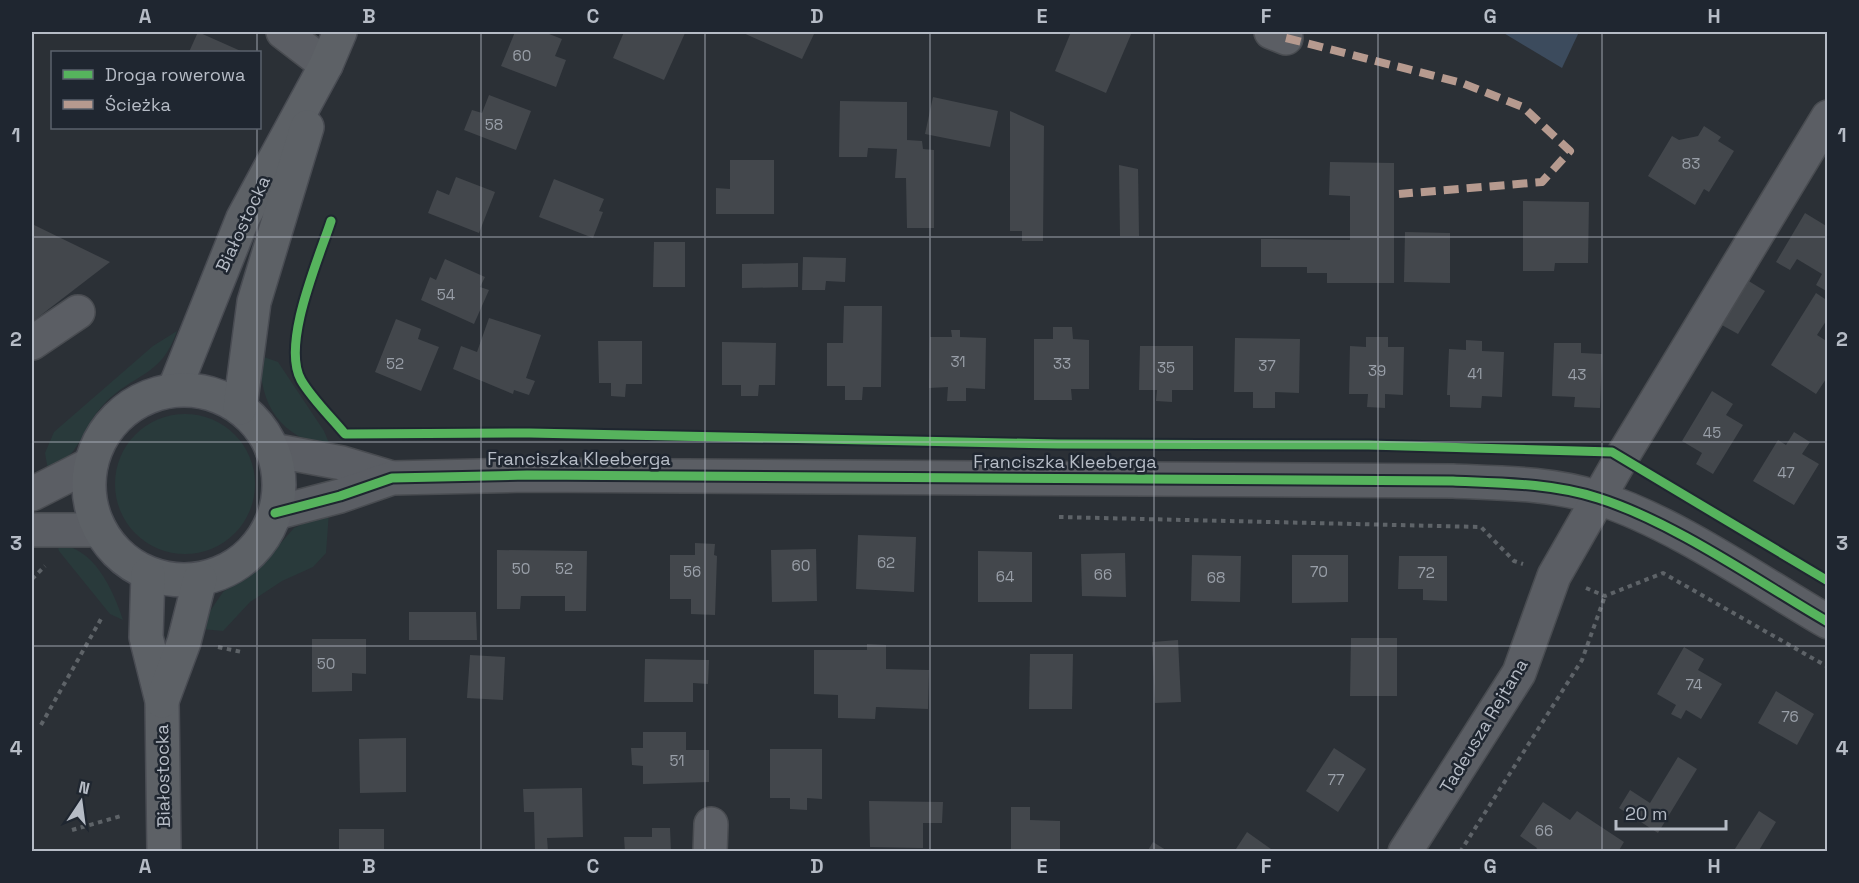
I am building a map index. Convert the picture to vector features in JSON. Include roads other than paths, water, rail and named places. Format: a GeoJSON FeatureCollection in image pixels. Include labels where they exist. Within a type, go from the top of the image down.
{"type":"FeatureCollection","features":[{"type":"Feature","properties":{"kind":"main road","name":"Białostocka"},"geometry":{"type":"LineString","coordinates":[[240,408],[255,302],[326,65],[339,32]]}},
{"type":"Feature","properties":{"kind":"main road","name":"Białostocka"},"geometry":{"type":"LineString","coordinates":[[174,390],[243,219],[326,65]]}},
{"type":"Feature","properties":{"kind":"main road"},"geometry":{"type":"LineString","coordinates":[[174,390],[197,391],[219,397],[240,408],[259,426],[272,450],[278,471],[275,513],[264,537],[247,557],[225,571],[200,579],[173,580],[148,574],[128,563],[112,548],[100,530],[90,498],[91,464],[102,437],[120,414],[146,398],[174,390]]}},
{"type":"Feature","properties":{"kind":"main road","name":"Białostocka"},"geometry":{"type":"LineString","coordinates":[[148,574],[146,636],[162,701],[164,852]]}},
{"type":"Feature","properties":{"kind":"main road","name":"Białostocka"},"geometry":{"type":"LineString","coordinates":[[162,701],[184,642],[200,579]]}},
{"type":"Feature","properties":{"kind":"street"},"geometry":{"type":"LineString","coordinates":[[283,32],[326,65]]}},
{"type":"Feature","properties":{"kind":"street","name":"Tadeusza Rejtana"},"geometry":{"type":"LineString","coordinates":[[1405,852],[1519,673],[1554,576],[1598,498],[1827,117]]}},
{"type":"Feature","properties":{"kind":"street"},"geometry":{"type":"LineString","coordinates":[[32,343],[78,312]]}},
{"type":"Feature","properties":{"kind":"street","name":"Franciszka Kleeberga"},"geometry":{"type":"LineString","coordinates":[[272,450],[342,463],[392,478]]}},
{"type":"Feature","properties":{"kind":"street"},"geometry":{"type":"LineString","coordinates":[[32,494],[91,464]]}},
{"type":"Feature","properties":{"kind":"street","name":"Franciszka Kleeberga"},"geometry":{"type":"LineString","coordinates":[[275,513],[340,496],[392,478],[527,475],[1453,481],[1525,484],[1598,498],[1666,527],[1827,622]]}},
{"type":"Feature","properties":{"kind":"street"},"geometry":{"type":"LineString","coordinates":[[32,530],[100,530]]}},
{"type":"Feature","properties":{"kind":"water"},"geometry":{"type":"Polygon","coordinates":[[[1502,32],[1579,32],[1562,68],[1502,32]]]}}]}
